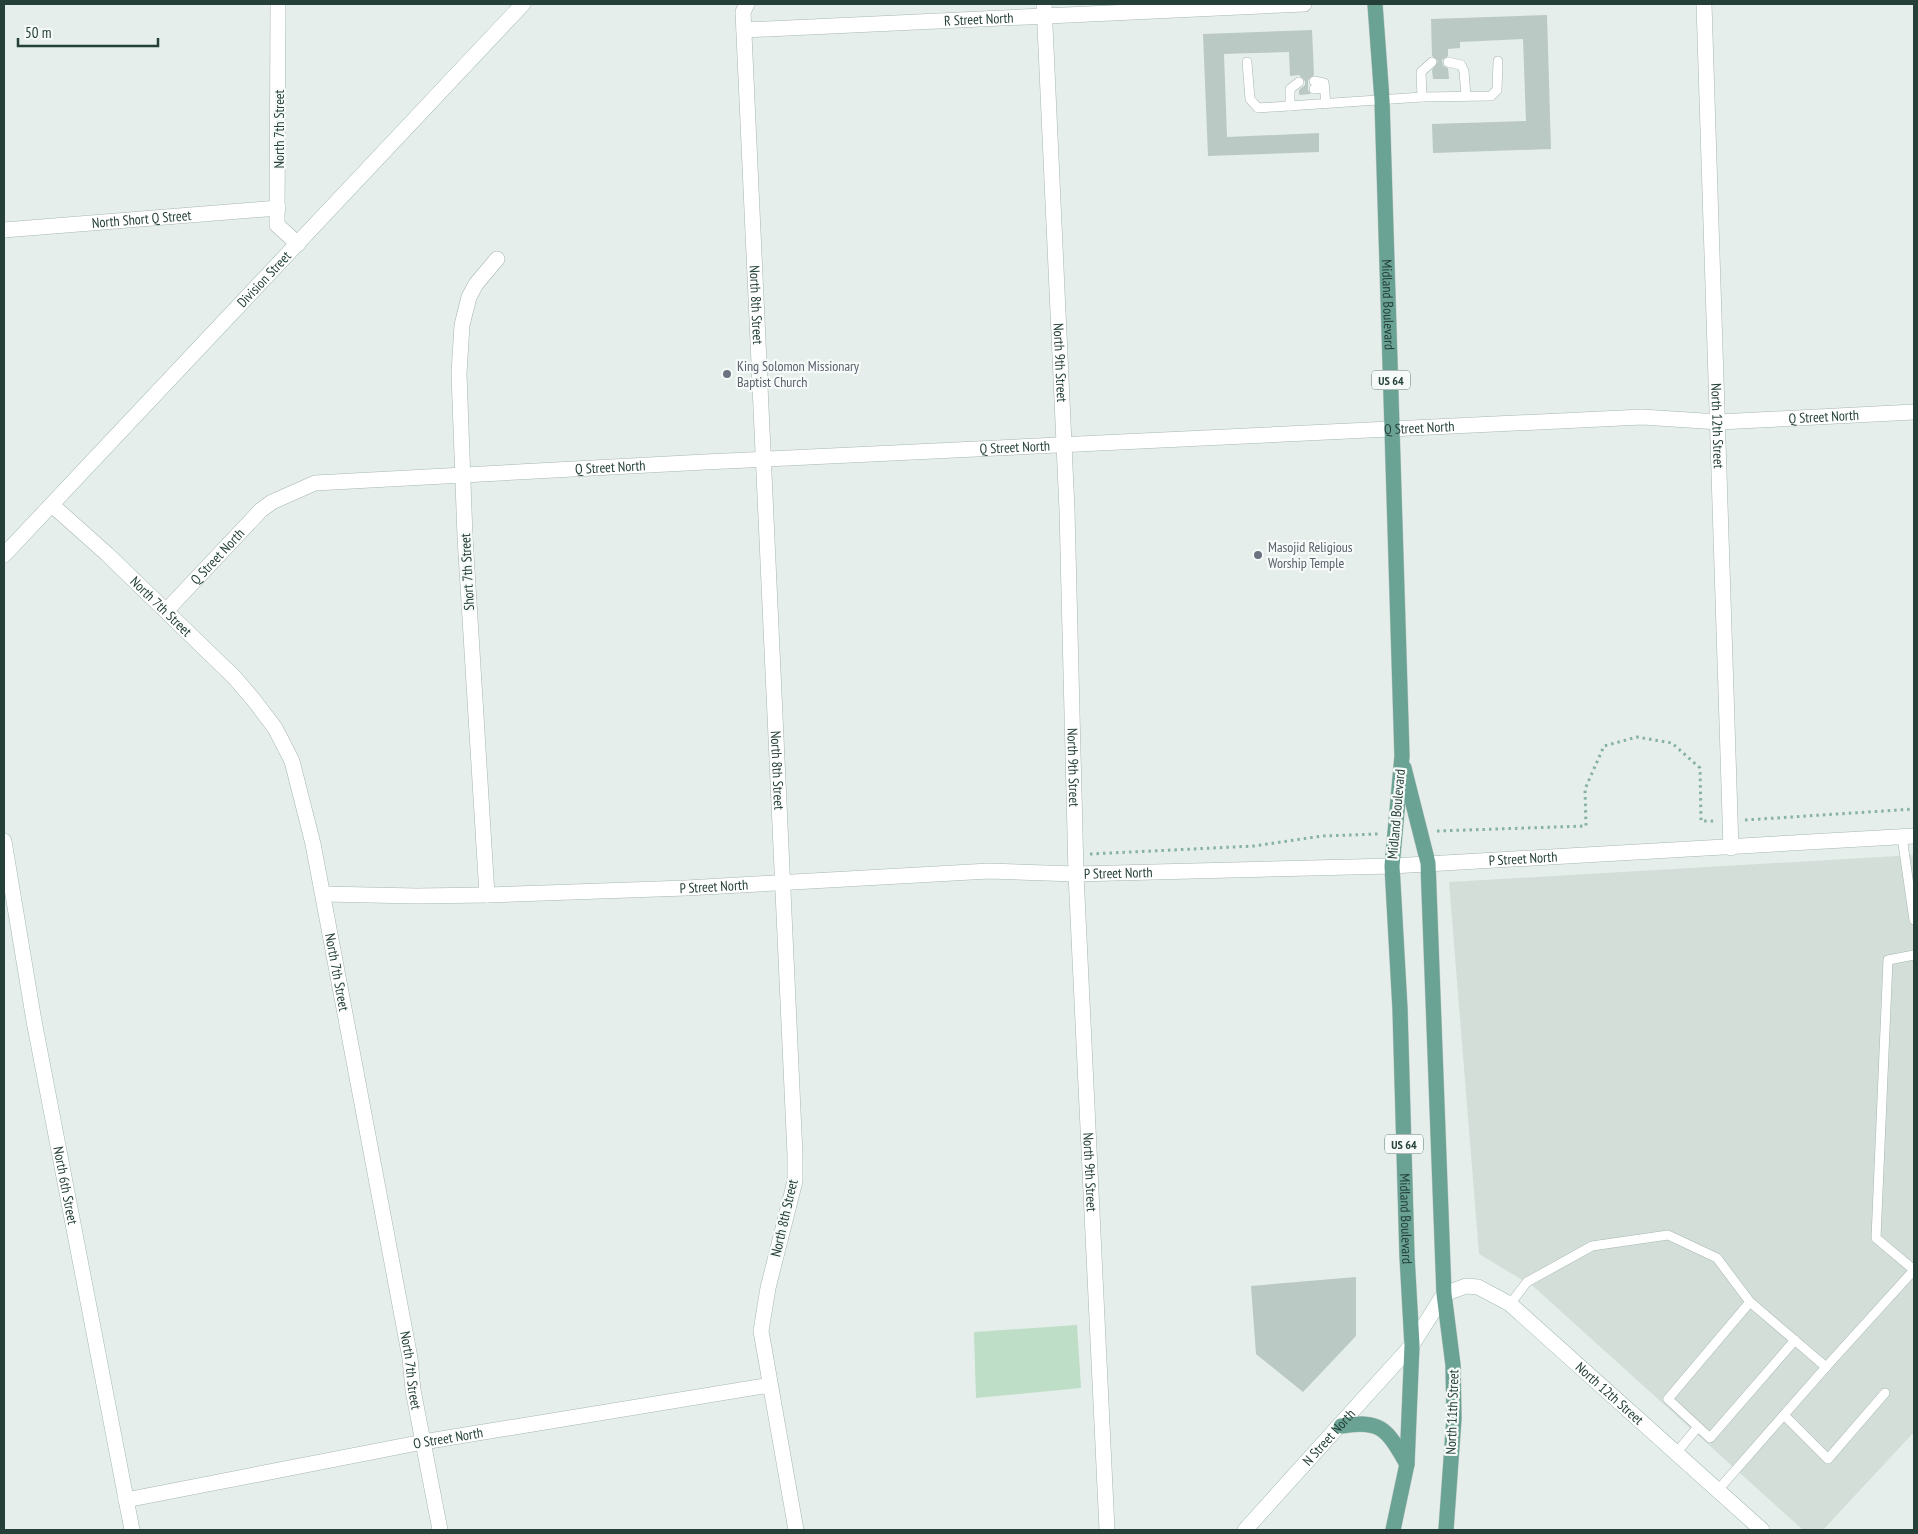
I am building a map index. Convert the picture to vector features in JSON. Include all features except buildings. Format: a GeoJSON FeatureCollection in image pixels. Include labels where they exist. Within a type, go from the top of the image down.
{"type":"FeatureCollection","features":[{"type":"Feature","properties":{"kind":"main road","name":"Midland Boulevard"},"geometry":{"type":"LineString","coordinates":[[1374,4],[1382,100],[1393,430],[1402,756],[1392,866],[1400,1009],[1407,1256],[1412,1345],[1407,1464],[1393,1530]]}},
{"type":"Feature","properties":{"kind":"main road","name":"Midland Boulevard"},"geometry":{"type":"LineString","coordinates":[[1402,756],[1428,863],[1444,1294]]}},
{"type":"Feature","properties":{"kind":"main road","name":"North 11th Street"},"geometry":{"type":"LineString","coordinates":[[1444,1294],[1453,1350],[1454,1418],[1446,1530]]}},
{"type":"Feature","properties":{"kind":"main road"},"geometry":{"type":"LineString","coordinates":[[1341,1426],[1364,1422],[1377,1426],[1396,1445],[1407,1464]]}},
{"type":"Feature","properties":{"kind":"street","name":"North 7th Street"},"geometry":{"type":"LineString","coordinates":[[278,4],[277,225],[298,244]]}},
{"type":"Feature","properties":{"kind":"street","name":"Division Street"},"geometry":{"type":"LineString","coordinates":[[4,555],[523,4]]}},
{"type":"Feature","properties":{"kind":"street","name":"North 8th Street"},"geometry":{"type":"LineString","coordinates":[[748,4],[743,12],[795,1155],[795,1181],[764,1306],[762,1331],[796,1530]]}},
{"type":"Feature","properties":{"kind":"street","name":"R Street North"},"geometry":{"type":"LineString","coordinates":[[744,30],[1044,10],[1304,4]]}},
{"type":"Feature","properties":{"kind":"street","name":"North 12th Street"},"geometry":{"type":"LineString","coordinates":[[1704,4],[1719,422],[1731,848]]}},
{"type":"Feature","properties":{"kind":"street","name":"North 9th Street"},"geometry":{"type":"LineString","coordinates":[[1044,10],[1067,510],[1076,874],[1107,1530]]}},
{"type":"Feature","properties":{"kind":"street","name":"North Short Q Street"},"geometry":{"type":"LineString","coordinates":[[4,230],[278,208]]}},
{"type":"Feature","properties":{"kind":"street","name":"Short 7th Street"},"geometry":{"type":"LineString","coordinates":[[487,895],[462,474],[460,373],[462,326],[468,297],[476,284],[498,259]]}},
{"type":"Feature","properties":{"kind":"street","name":"Q Street North"},"geometry":{"type":"LineString","coordinates":[[166,611],[261,510],[272,502],[306,485],[462,474],[1642,417],[1719,422],[1914,412]]}},
{"type":"Feature","properties":{"kind":"street","name":"North 7th Street"},"geometry":{"type":"LineString","coordinates":[[52,505],[235,678],[275,728],[285,745],[300,785],[322,894],[410,1358],[413,1390],[440,1530]]}},
{"type":"Feature","properties":{"kind":"street","name":"P Street North"},"geometry":{"type":"LineString","coordinates":[[322,894],[487,895],[989,871],[1076,874],[1392,866],[1908,837]]}},
{"type":"Feature","properties":{"kind":"street","name":"North 6th Street"},"geometry":{"type":"LineString","coordinates":[[4,841],[7,878],[132,1530]]}},
{"type":"Feature","properties":{"kind":"street","name":"North 12th Street"},"geometry":{"type":"LineString","coordinates":[[1444,1294],[1466,1286],[1478,1287],[1510,1304],[1762,1530]]}},
{"type":"Feature","properties":{"kind":"street","name":"N Street North"},"geometry":{"type":"LineString","coordinates":[[1245,1530],[1341,1426],[1412,1345],[1444,1294]]}},
{"type":"Feature","properties":{"kind":"street","name":"O Street North"},"geometry":{"type":"LineString","coordinates":[[126,1500],[423,1442],[770,1385]]}},
{"type":"Feature","properties":{"kind":"lane"},"geometry":{"type":"LineString","coordinates":[[1247,62],[1250,99],[1258,108],[1422,97],[1491,96],[1498,90],[1498,61]]}},
{"type":"Feature","properties":{"kind":"lane"},"geometry":{"type":"LineString","coordinates":[[1422,97],[1420,72],[1432,62]]}},
{"type":"Feature","properties":{"kind":"lane"},"geometry":{"type":"LineString","coordinates":[[1448,62],[1460,65],[1464,71],[1466,96]]}},
{"type":"Feature","properties":{"kind":"lane"},"geometry":{"type":"LineString","coordinates":[[1314,85],[1324,83],[1326,104]]}},
{"type":"Feature","properties":{"kind":"lane"},"geometry":{"type":"LineString","coordinates":[[1290,106],[1296,87]]}},
{"type":"Feature","properties":{"kind":"lane"},"geometry":{"type":"LineString","coordinates":[[1908,837],[1914,920]]}},
{"type":"Feature","properties":{"kind":"lane"},"geometry":{"type":"LineString","coordinates":[[1718,1490],[1914,1270],[1876,1238],[1888,960],[1914,955]]}},
{"type":"Feature","properties":{"kind":"lane"},"geometry":{"type":"LineString","coordinates":[[1510,1304],[1527,1282],[1592,1246],[1668,1235],[1717,1258],[1750,1302],[1826,1367]]}},
{"type":"Feature","properties":{"kind":"lane"},"geometry":{"type":"LineString","coordinates":[[1750,1302],[1668,1399],[1697,1428],[1710,1438],[1795,1340]]}},
{"type":"Feature","properties":{"kind":"lane"},"geometry":{"type":"LineString","coordinates":[[1784,1415],[1828,1459],[1885,1393]]}},
{"type":"Feature","properties":{"kind":"lane"},"geometry":{"type":"LineString","coordinates":[[1676,1453],[1697,1428]]}},
{"type":"Feature","properties":{"kind":"shaded area"},"geometry":{"type":"Polygon","coordinates":[[[1914,855],[1914,1432],[1823,1530],[1803,1530],[1534,1287],[1479,1254],[1449,882],[1914,855]]]}},
{"type":"Feature","properties":{"kind":"green space"},"geometry":{"type":"Polygon","coordinates":[[[1077,1325],[1081,1388],[976,1398],[974,1332],[1077,1325]]]}},
{"type":"Feature","properties":{"kind":"place","name":"King Solomon Missionary Baptist Church"},"geometry":{"type":"Point","coordinates":[727,374]}},
{"type":"Feature","properties":{"kind":"place","name":"Masojid Religious Worship Temple"},"geometry":{"type":"Point","coordinates":[1258,555]}}]}
